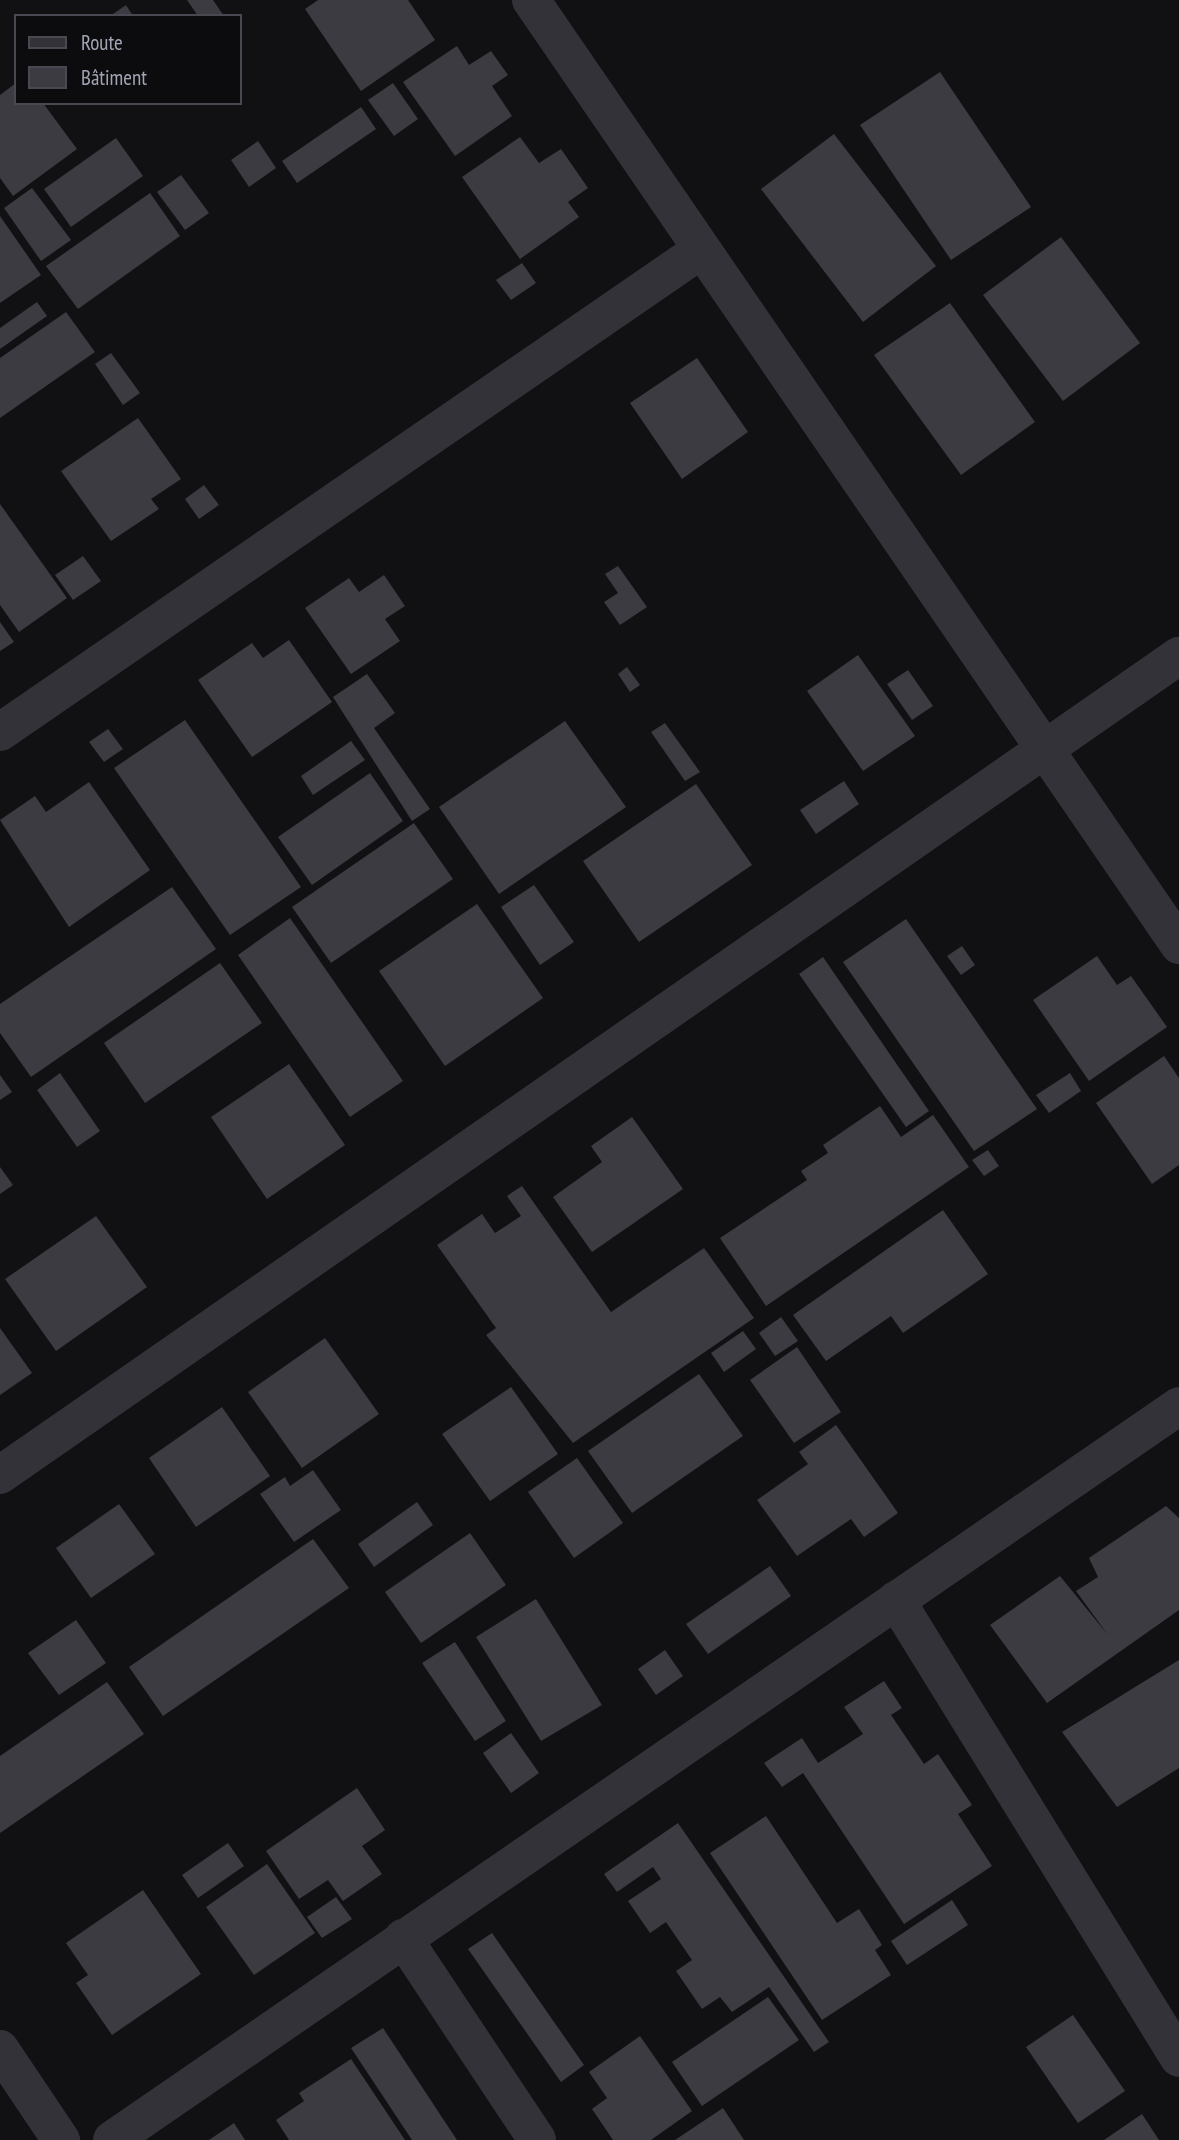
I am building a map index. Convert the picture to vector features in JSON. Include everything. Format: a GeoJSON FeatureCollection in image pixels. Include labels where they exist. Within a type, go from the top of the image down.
{"type":"FeatureCollection","features":[{"type":"Feature","properties":{"kind":"street"},"geometry":{"type":"LineString","coordinates":[[531,0],[1179,945]]}},
{"type":"Feature","properties":{"kind":"street"},"geometry":{"type":"LineString","coordinates":[[0,732],[701,250]]}},
{"type":"Feature","properties":{"kind":"street"},"geometry":{"type":"LineString","coordinates":[[0,1475],[1179,656]]}},
{"type":"Feature","properties":{"kind":"street"},"geometry":{"type":"LineString","coordinates":[[112,2140],[1179,1406]]}},
{"type":"Feature","properties":{"kind":"street"},"geometry":{"type":"LineString","coordinates":[[896,1600],[1179,2058]]}},
{"type":"Feature","properties":{"kind":"street"},"geometry":{"type":"LineString","coordinates":[[402,1938],[537,2140]]}},
{"type":"Feature","properties":{"kind":"street"},"geometry":{"type":"LineString","coordinates":[[0,2049],[61,2140]]}},
{"type":"Feature","properties":{"kind":"building"},"geometry":{"type":"Polygon","coordinates":[[[187,0],[213,0],[223,14],[197,14],[187,0]]]}},
{"type":"Feature","properties":{"kind":"building"},"geometry":{"type":"Polygon","coordinates":[[[318,0],[408,0],[435,40],[361,91],[305,9],[318,0]]]}},
{"type":"Feature","properties":{"kind":"building"},"geometry":{"type":"Polygon","coordinates":[[[126,5],[132,14],[113,14],[126,5]]]}},
{"type":"Feature","properties":{"kind":"building"},"geometry":{"type":"Polygon","coordinates":[[[457,46],[469,65],[491,51],[508,75],[492,86],[512,116],[455,156],[403,82],[457,46]]]}},
{"type":"Feature","properties":{"kind":"building"},"geometry":{"type":"Polygon","coordinates":[[[940,72],[1031,207],[951,260],[860,125],[940,72]]]}},
{"type":"Feature","properties":{"kind":"building"},"geometry":{"type":"Polygon","coordinates":[[[393,83],[418,119],[394,136],[368,100],[393,83]]]}},
{"type":"Feature","properties":{"kind":"building"},"geometry":{"type":"Polygon","coordinates":[[[14,84],[14,105],[44,105],[77,149],[13,196],[0,178],[0,95],[14,84]]]}},
{"type":"Feature","properties":{"kind":"building"},"geometry":{"type":"Polygon","coordinates":[[[361,107],[376,129],[297,183],[282,161],[361,107]]]}},
{"type":"Feature","properties":{"kind":"building"},"geometry":{"type":"Polygon","coordinates":[[[834,134],[936,266],[863,322],[761,189],[834,134]]]}},
{"type":"Feature","properties":{"kind":"building"},"geometry":{"type":"Polygon","coordinates":[[[520,137],[539,163],[561,149],[588,188],[568,202],[579,217],[520,259],[462,177],[520,137]]]}},
{"type":"Feature","properties":{"kind":"building"},"geometry":{"type":"Polygon","coordinates":[[[116,138],[143,176],[71,227],[44,189],[116,138]]]}},
{"type":"Feature","properties":{"kind":"building"},"geometry":{"type":"Polygon","coordinates":[[[258,141],[276,168],[249,187],[231,160],[258,141]]]}},
{"type":"Feature","properties":{"kind":"building"},"geometry":{"type":"Polygon","coordinates":[[[181,175],[209,213],[185,230],[157,192],[181,175]]]}},
{"type":"Feature","properties":{"kind":"building"},"geometry":{"type":"Polygon","coordinates":[[[32,188],[71,240],[41,261],[4,208],[32,188]]]}},
{"type":"Feature","properties":{"kind":"building"},"geometry":{"type":"Polygon","coordinates":[[[150,193],[180,236],[78,309],[46,266],[150,193]]]}},
{"type":"Feature","properties":{"kind":"building"},"geometry":{"type":"Polygon","coordinates":[[[0,216],[41,275],[0,303],[0,216]]]}},
{"type":"Feature","properties":{"kind":"building"},"geometry":{"type":"Polygon","coordinates":[[[1061,237],[1140,343],[1063,401],[983,295],[1061,237]]]}},
{"type":"Feature","properties":{"kind":"building"},"geometry":{"type":"Polygon","coordinates":[[[522,263],[536,283],[511,300],[496,280],[522,263]]]}},
{"type":"Feature","properties":{"kind":"building"},"geometry":{"type":"Polygon","coordinates":[[[37,302],[47,316],[0,349],[0,328],[37,302]]]}},
{"type":"Feature","properties":{"kind":"building"},"geometry":{"type":"Polygon","coordinates":[[[950,303],[1035,422],[961,475],[874,355],[950,303]]]}},
{"type":"Feature","properties":{"kind":"building"},"geometry":{"type":"Polygon","coordinates":[[[66,312],[95,352],[0,418],[0,358],[66,312]]]}},
{"type":"Feature","properties":{"kind":"building"},"geometry":{"type":"Polygon","coordinates":[[[111,353],[140,393],[123,405],[95,364],[111,353]]]}},
{"type":"Feature","properties":{"kind":"building"},"geometry":{"type":"Polygon","coordinates":[[[697,358],[748,432],[682,479],[630,403],[697,358]]]}},
{"type":"Feature","properties":{"kind":"building"},"geometry":{"type":"Polygon","coordinates":[[[138,418],[181,479],[151,499],[159,509],[111,541],[61,471],[138,418]]]}},
{"type":"Feature","properties":{"kind":"building"},"geometry":{"type":"Polygon","coordinates":[[[204,485],[219,505],[199,519],[185,499],[204,485]]]}},
{"type":"Feature","properties":{"kind":"building"},"geometry":{"type":"Polygon","coordinates":[[[0,504],[67,598],[19,632],[0,605],[0,504]]]}},
{"type":"Feature","properties":{"kind":"building"},"geometry":{"type":"Polygon","coordinates":[[[83,556],[101,581],[73,600],[55,575],[83,556]]]}},
{"type":"Feature","properties":{"kind":"building"},"geometry":{"type":"Polygon","coordinates":[[[618,566],[647,607],[620,625],[604,602],[618,593],[605,574],[618,566]]]}},
{"type":"Feature","properties":{"kind":"building"},"geometry":{"type":"Polygon","coordinates":[[[384,575],[405,606],[385,619],[400,641],[351,674],[305,608],[349,578],[359,592],[384,575]]]}},
{"type":"Feature","properties":{"kind":"building"},"geometry":{"type":"Polygon","coordinates":[[[0,622],[14,642],[0,651],[0,622]]]}},
{"type":"Feature","properties":{"kind":"building"},"geometry":{"type":"Polygon","coordinates":[[[289,640],[332,702],[252,757],[198,680],[252,643],[263,658],[289,640]]]}},
{"type":"Feature","properties":{"kind":"building"},"geometry":{"type":"Polygon","coordinates":[[[858,655],[915,736],[863,771],[807,691],[858,655]]]}},
{"type":"Feature","properties":{"kind":"building"},"geometry":{"type":"Polygon","coordinates":[[[627,667],[640,685],[630,692],[618,674],[627,667]]]}},
{"type":"Feature","properties":{"kind":"building"},"geometry":{"type":"Polygon","coordinates":[[[908,670],[933,706],[912,720],[887,684],[908,670]]]}},
{"type":"Feature","properties":{"kind":"building"},"geometry":{"type":"Polygon","coordinates":[[[367,674],[395,713],[374,728],[430,809],[412,821],[333,697],[367,674]]]}},
{"type":"Feature","properties":{"kind":"building"},"geometry":{"type":"Polygon","coordinates":[[[185,720],[301,887],[230,935],[114,768],[185,720]]]}},
{"type":"Feature","properties":{"kind":"building"},"geometry":{"type":"Polygon","coordinates":[[[565,721],[626,807],[499,894],[439,807],[565,721]]]}},
{"type":"Feature","properties":{"kind":"building"},"geometry":{"type":"Polygon","coordinates":[[[665,723],[700,772],[685,781],[651,732],[665,723]]]}},
{"type":"Feature","properties":{"kind":"building"},"geometry":{"type":"Polygon","coordinates":[[[108,729],[123,749],[104,762],[89,742],[108,729]]]}},
{"type":"Feature","properties":{"kind":"building"},"geometry":{"type":"Polygon","coordinates":[[[351,741],[365,760],[313,795],[301,776],[351,741]]]}},
{"type":"Feature","properties":{"kind":"building"},"geometry":{"type":"Polygon","coordinates":[[[370,773],[403,821],[312,885],[278,837],[370,773]]]}},
{"type":"Feature","properties":{"kind":"building"},"geometry":{"type":"Polygon","coordinates":[[[844,781],[859,804],[816,834],[800,810],[844,781]]]}},
{"type":"Feature","properties":{"kind":"building"},"geometry":{"type":"Polygon","coordinates":[[[89,782],[150,870],[69,927],[0,820],[35,796],[46,812],[89,782]]]}},
{"type":"Feature","properties":{"kind":"building"},"geometry":{"type":"Polygon","coordinates":[[[696,784],[752,865],[639,942],[583,861],[696,784]]]}},
{"type":"Feature","properties":{"kind":"building"},"geometry":{"type":"Polygon","coordinates":[[[414,823],[453,879],[331,963],[292,907],[414,823]]]}},
{"type":"Feature","properties":{"kind":"building"},"geometry":{"type":"Polygon","coordinates":[[[534,885],[574,942],[540,965],[501,907],[534,885]]]}},
{"type":"Feature","properties":{"kind":"building"},"geometry":{"type":"Polygon","coordinates":[[[172,887],[216,949],[31,1077],[0,1033],[0,1004],[172,887]]]}},
{"type":"Feature","properties":{"kind":"building"},"geometry":{"type":"Polygon","coordinates":[[[477,904],[543,998],[445,1066],[379,971],[477,904]]]}},
{"type":"Feature","properties":{"kind":"building"},"geometry":{"type":"Polygon","coordinates":[[[290,918],[403,1081],[350,1117],[238,955],[290,918]]]}},
{"type":"Feature","properties":{"kind":"building"},"geometry":{"type":"Polygon","coordinates":[[[906,919],[1037,1109],[974,1151],[843,962],[906,919]]]}},
{"type":"Feature","properties":{"kind":"building"},"geometry":{"type":"Polygon","coordinates":[[[962,946],[975,965],[961,975],[947,956],[962,946]]]}},
{"type":"Feature","properties":{"kind":"building"},"geometry":{"type":"Polygon","coordinates":[[[1097,956],[1117,985],[1131,976],[1167,1027],[1089,1081],[1033,1000],[1097,956]]]}},
{"type":"Feature","properties":{"kind":"building"},"geometry":{"type":"Polygon","coordinates":[[[823,957],[929,1111],[906,1127],[799,974],[823,957]]]}},
{"type":"Feature","properties":{"kind":"building"},"geometry":{"type":"Polygon","coordinates":[[[220,963],[262,1023],[145,1103],[104,1043],[220,963]]]}},
{"type":"Feature","properties":{"kind":"building"},"geometry":{"type":"Polygon","coordinates":[[[1164,1056],[1179,1078],[1179,1165],[1152,1184],[1096,1103],[1164,1056]]]}},
{"type":"Feature","properties":{"kind":"building"},"geometry":{"type":"Polygon","coordinates":[[[289,1064],[345,1145],[267,1199],[211,1117],[289,1064]]]}},
{"type":"Feature","properties":{"kind":"building"},"geometry":{"type":"Polygon","coordinates":[[[60,1073],[100,1131],[77,1147],[37,1090],[60,1073]]]}},
{"type":"Feature","properties":{"kind":"building"},"geometry":{"type":"Polygon","coordinates":[[[1070,1073],[1081,1091],[1049,1113],[1036,1095],[1070,1073]]]}},
{"type":"Feature","properties":{"kind":"building"},"geometry":{"type":"Polygon","coordinates":[[[0,1075],[12,1092],[0,1100],[0,1075]]]}},
{"type":"Feature","properties":{"kind":"building"},"geometry":{"type":"Polygon","coordinates":[[[880,1106],[901,1137],[933,1115],[969,1167],[766,1306],[720,1238],[807,1180],[801,1171],[828,1153],[823,1145],[880,1106]]]}},
{"type":"Feature","properties":{"kind":"building"},"geometry":{"type":"Polygon","coordinates":[[[632,1117],[683,1189],[592,1252],[553,1197],[602,1162],[591,1146],[632,1117]]]}},
{"type":"Feature","properties":{"kind":"building"},"geometry":{"type":"Polygon","coordinates":[[[988,1150],[999,1166],[984,1176],[972,1160],[988,1150]]]}},
{"type":"Feature","properties":{"kind":"building"},"geometry":{"type":"Polygon","coordinates":[[[0,1167],[13,1185],[0,1194],[0,1167]]]}},
{"type":"Feature","properties":{"kind":"building"},"geometry":{"type":"Polygon","coordinates":[[[522,1186],[611,1312],[704,1248],[754,1318],[573,1443],[486,1335],[496,1328],[437,1245],[482,1214],[495,1233],[521,1216],[507,1196],[522,1186]]]}},
{"type":"Feature","properties":{"kind":"building"},"geometry":{"type":"Polygon","coordinates":[[[943,1210],[988,1274],[903,1333],[891,1316],[826,1361],[793,1315],[943,1210]]]}},
{"type":"Feature","properties":{"kind":"building"},"geometry":{"type":"Polygon","coordinates":[[[96,1216],[147,1287],[56,1351],[5,1279],[96,1216]]]}},
{"type":"Feature","properties":{"kind":"building"},"geometry":{"type":"Polygon","coordinates":[[[781,1317],[798,1341],[775,1356],[759,1333],[781,1317]]]}},
{"type":"Feature","properties":{"kind":"building"},"geometry":{"type":"Polygon","coordinates":[[[0,1328],[32,1373],[0,1395],[0,1328]]]}},
{"type":"Feature","properties":{"kind":"building"},"geometry":{"type":"Polygon","coordinates":[[[743,1331],[756,1349],[724,1372],[711,1353],[743,1331]]]}},
{"type":"Feature","properties":{"kind":"building"},"geometry":{"type":"Polygon","coordinates":[[[325,1338],[379,1414],[302,1468],[248,1392],[325,1338]]]}},
{"type":"Feature","properties":{"kind":"building"},"geometry":{"type":"Polygon","coordinates":[[[797,1347],[841,1412],[794,1443],[750,1380],[797,1347]]]}},
{"type":"Feature","properties":{"kind":"building"},"geometry":{"type":"Polygon","coordinates":[[[699,1374],[743,1436],[632,1513],[588,1451],[699,1374]]]}},
{"type":"Feature","properties":{"kind":"building"},"geometry":{"type":"Polygon","coordinates":[[[511,1387],[558,1454],[490,1501],[442,1434],[511,1387]]]}},
{"type":"Feature","properties":{"kind":"building"},"geometry":{"type":"Polygon","coordinates":[[[222,1407],[270,1476],[196,1527],[149,1458],[222,1407]]]}},
{"type":"Feature","properties":{"kind":"building"},"geometry":{"type":"Polygon","coordinates":[[[836,1425],[898,1513],[864,1537],[851,1519],[797,1556],[757,1500],[808,1464],[799,1452],[836,1425]]]}},
{"type":"Feature","properties":{"kind":"building"},"geometry":{"type":"Polygon","coordinates":[[[577,1458],[623,1523],[574,1558],[528,1492],[577,1458]]]}},
{"type":"Feature","properties":{"kind":"building"},"geometry":{"type":"Polygon","coordinates":[[[313,1470],[341,1510],[294,1542],[260,1494],[285,1477],[290,1486],[313,1470]]]}},
{"type":"Feature","properties":{"kind":"building"},"geometry":{"type":"Polygon","coordinates":[[[417,1502],[433,1525],[374,1567],[358,1544],[417,1502]]]}},
{"type":"Feature","properties":{"kind":"building"},"geometry":{"type":"Polygon","coordinates":[[[119,1504],[155,1554],[91,1598],[56,1548],[119,1504]]]}},
{"type":"Feature","properties":{"kind":"building"},"geometry":{"type":"Polygon","coordinates":[[[1166,1506],[1179,1518],[1179,1610],[1047,1703],[990,1625],[1060,1576],[1108,1635],[1076,1591],[1098,1577],[1089,1558],[1166,1506]]]}},
{"type":"Feature","properties":{"kind":"building"},"geometry":{"type":"Polygon","coordinates":[[[470,1533],[506,1585],[421,1643],[385,1592],[470,1533]]]}},
{"type":"Feature","properties":{"kind":"building"},"geometry":{"type":"Polygon","coordinates":[[[313,1539],[349,1588],[163,1716],[129,1667],[313,1539]]]}},
{"type":"Feature","properties":{"kind":"building"},"geometry":{"type":"Polygon","coordinates":[[[770,1566],[791,1596],[708,1654],[686,1624],[770,1566]]]}},
{"type":"Feature","properties":{"kind":"building"},"geometry":{"type":"Polygon","coordinates":[[[536,1599],[602,1705],[541,1741],[476,1637],[536,1599]]]}},
{"type":"Feature","properties":{"kind":"building"},"geometry":{"type":"Polygon","coordinates":[[[76,1620],[106,1663],[59,1695],[28,1653],[76,1620]]]}},
{"type":"Feature","properties":{"kind":"building"},"geometry":{"type":"Polygon","coordinates":[[[455,1642],[506,1721],[475,1741],[422,1663],[455,1642]]]}},
{"type":"Feature","properties":{"kind":"building"},"geometry":{"type":"Polygon","coordinates":[[[665,1650],[683,1676],[656,1695],[638,1669],[665,1650]]]}},
{"type":"Feature","properties":{"kind":"building"},"geometry":{"type":"Polygon","coordinates":[[[1179,1660],[1179,1768],[1117,1807],[1062,1732],[1179,1660]]]}},
{"type":"Feature","properties":{"kind":"building"},"geometry":{"type":"Polygon","coordinates":[[[884,1681],[902,1708],[891,1715],[924,1764],[938,1754],[972,1805],[958,1814],[992,1866],[904,1924],[803,1773],[782,1787],[764,1763],[802,1738],[818,1763],[863,1734],[844,1707],[884,1681]]]}},
{"type":"Feature","properties":{"kind":"building"},"geometry":{"type":"Polygon","coordinates":[[[107,1682],[144,1734],[0,1833],[0,1756],[107,1682]]]}},
{"type":"Feature","properties":{"kind":"building"},"geometry":{"type":"Polygon","coordinates":[[[511,1733],[539,1773],[511,1793],[483,1753],[511,1733]]]}},
{"type":"Feature","properties":{"kind":"building"},"geometry":{"type":"Polygon","coordinates":[[[357,1788],[385,1830],[362,1846],[382,1874],[343,1901],[328,1880],[299,1899],[266,1851],[357,1788]]]}},
{"type":"Feature","properties":{"kind":"building"},"geometry":{"type":"Polygon","coordinates":[[[766,1816],[837,1923],[859,1909],[882,1945],[875,1950],[891,1975],[822,2020],[710,1853],[766,1816]]]}},
{"type":"Feature","properties":{"kind":"building"},"geometry":{"type":"Polygon","coordinates":[[[678,1823],[829,2042],[814,2052],[769,1987],[732,2012],[720,1997],[702,2009],[676,1971],[692,1960],[666,1922],[650,1933],[628,1901],[661,1879],[653,1867],[617,1892],[604,1874],[678,1823]]]}},
{"type":"Feature","properties":{"kind":"building"},"geometry":{"type":"Polygon","coordinates":[[[228,1843],[244,1866],[198,1898],[182,1875],[228,1843]]]}},
{"type":"Feature","properties":{"kind":"building"},"geometry":{"type":"Polygon","coordinates":[[[267,1864],[315,1933],[254,1975],[206,1907],[267,1864]]]}},
{"type":"Feature","properties":{"kind":"building"},"geometry":{"type":"Polygon","coordinates":[[[143,1890],[201,1974],[112,2035],[76,1983],[88,1975],[66,1943],[143,1890]]]}},
{"type":"Feature","properties":{"kind":"building"},"geometry":{"type":"Polygon","coordinates":[[[336,1897],[352,1919],[322,1938],[307,1917],[336,1897]]]}},
{"type":"Feature","properties":{"kind":"building"},"geometry":{"type":"Polygon","coordinates":[[[952,1900],[968,1925],[907,1965],[891,1941],[952,1900]]]}},
{"type":"Feature","properties":{"kind":"building"},"geometry":{"type":"Polygon","coordinates":[[[492,1933],[584,2065],[561,2082],[468,1949],[492,1933]]]}},
{"type":"Feature","properties":{"kind":"building"},"geometry":{"type":"Polygon","coordinates":[[[768,1997],[799,2040],[702,2106],[672,2062],[768,1997]]]}},
{"type":"Feature","properties":{"kind":"building"},"geometry":{"type":"Polygon","coordinates":[[[1073,2015],[1125,2091],[1078,2123],[1026,2047],[1073,2015]]]}},
{"type":"Feature","properties":{"kind":"building"},"geometry":{"type":"Polygon","coordinates":[[[383,2028],[457,2140],[412,2140],[351,2048],[383,2028]]]}},
{"type":"Feature","properties":{"kind":"building"},"geometry":{"type":"Polygon","coordinates":[[[640,2036],[692,2111],[651,2140],[613,2140],[592,2109],[607,2098],[589,2072],[640,2036]]]}},
{"type":"Feature","properties":{"kind":"building"},"geometry":{"type":"Polygon","coordinates":[[[351,2059],[405,2140],[289,2140],[276,2120],[304,2101],[299,2093],[351,2059]]]}},
{"type":"Feature","properties":{"kind":"building"},"geometry":{"type":"Polygon","coordinates":[[[723,2108],[744,2140],[675,2140],[723,2108]]]}},
{"type":"Feature","properties":{"kind":"building"},"geometry":{"type":"Polygon","coordinates":[[[1142,2114],[1159,2140],[1104,2140],[1142,2114]]]}},
{"type":"Feature","properties":{"kind":"building"},"geometry":{"type":"Polygon","coordinates":[[[234,2123],[245,2140],[209,2140],[234,2123]]]}}]}
